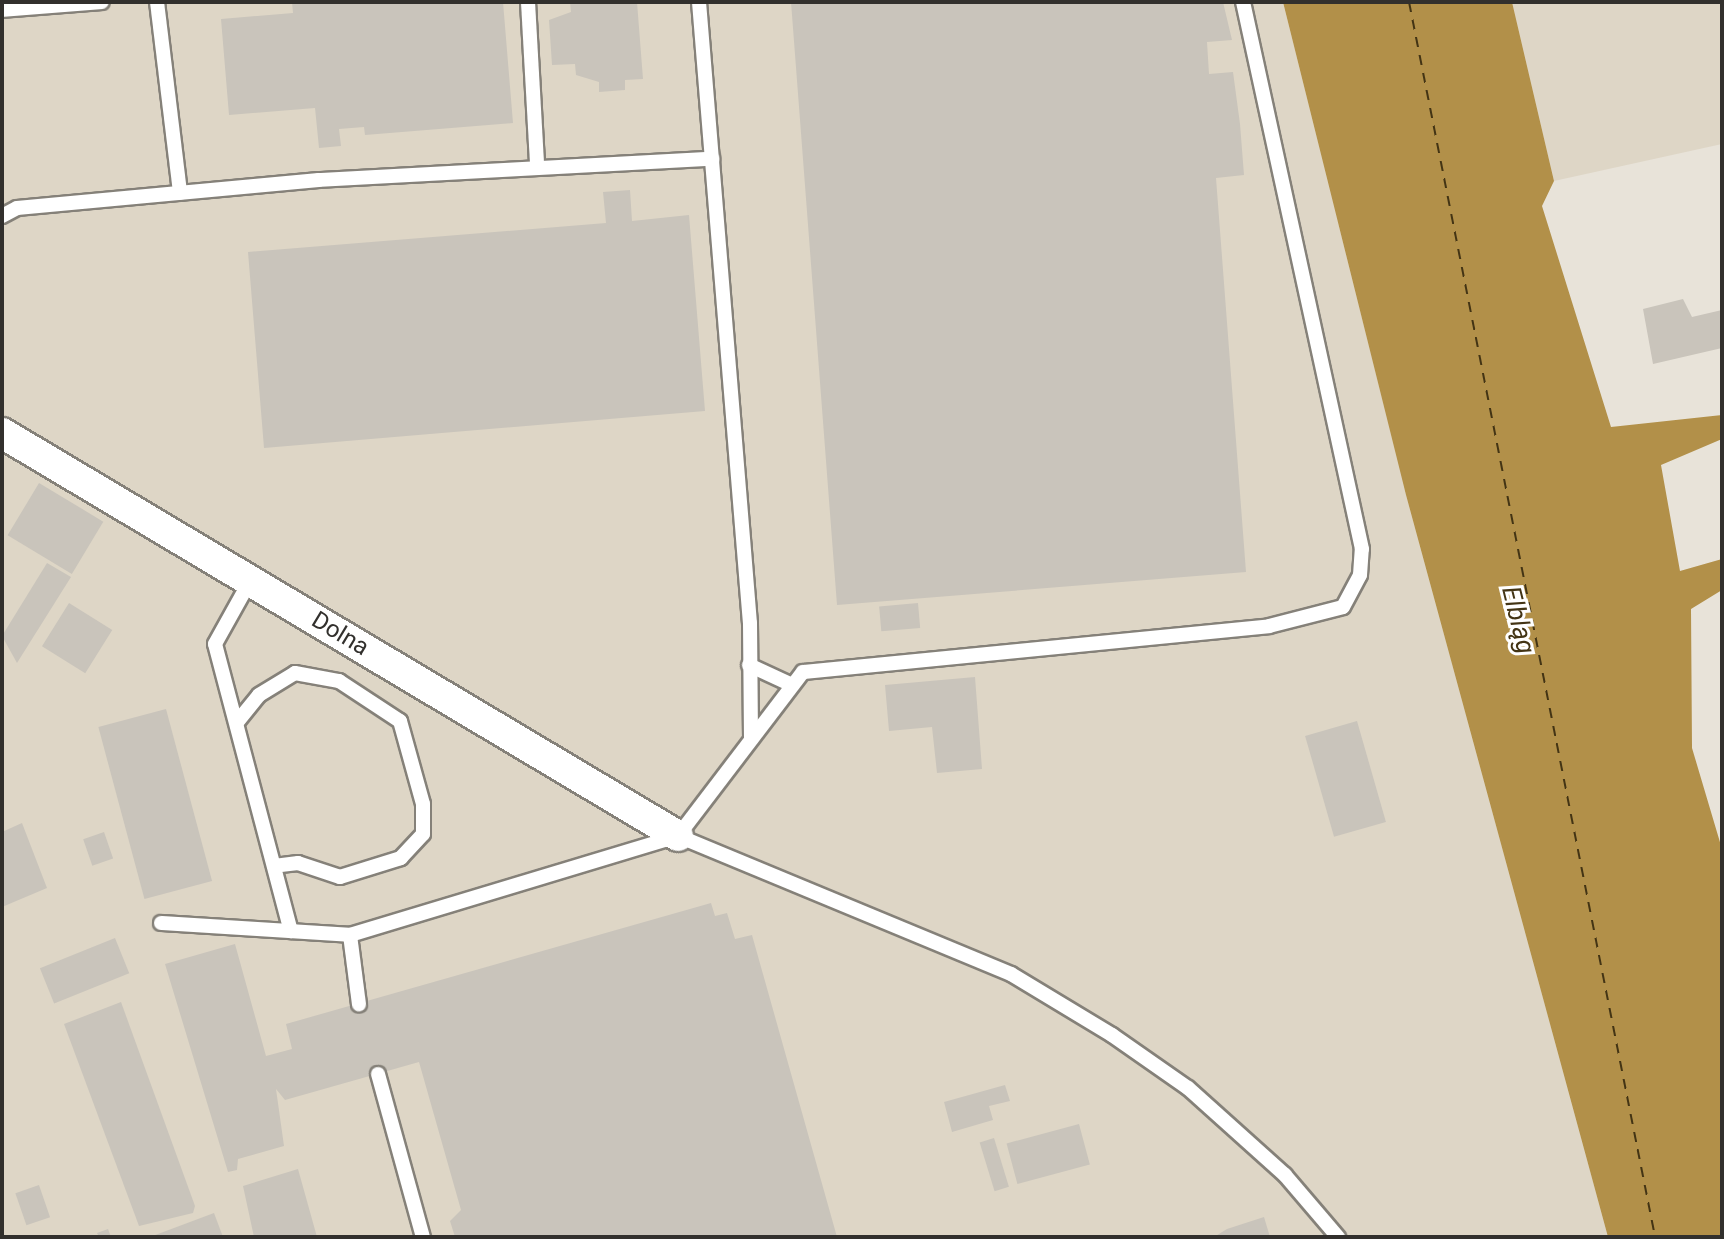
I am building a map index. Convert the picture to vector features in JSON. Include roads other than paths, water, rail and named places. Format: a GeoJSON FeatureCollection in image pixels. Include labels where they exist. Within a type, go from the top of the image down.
{"type":"FeatureCollection","features":[{"type":"Feature","properties":{"kind":"street","name":"Dolna"},"geometry":{"type":"LineString","coordinates":[[2,433],[678,836]]}},
{"type":"Feature","properties":{"kind":"lane"},"geometry":{"type":"LineString","coordinates":[[2,10],[102,2]]}},
{"type":"Feature","properties":{"kind":"lane"},"geometry":{"type":"LineString","coordinates":[[157,2],[180,193]]}},
{"type":"Feature","properties":{"kind":"lane"},"geometry":{"type":"LineString","coordinates":[[528,2],[537,165]]}},
{"type":"Feature","properties":{"kind":"lane"},"geometry":{"type":"LineString","coordinates":[[699,2],[749,665],[751,739]]}},
{"type":"Feature","properties":{"kind":"lane"},"geometry":{"type":"LineString","coordinates":[[161,923],[350,935],[678,836],[751,739],[782,705],[790,684],[803,672],[1269,626],[1327,615],[1352,597],[1362,549],[1243,2]]}},
{"type":"Feature","properties":{"kind":"lane"},"geometry":{"type":"LineString","coordinates":[[2,216],[17,208],[180,193],[537,165],[712,159]]}},
{"type":"Feature","properties":{"kind":"lane"},"geometry":{"type":"LineString","coordinates":[[250,581],[215,644],[238,721],[291,931]]}},
{"type":"Feature","properties":{"kind":"lane"},"geometry":{"type":"LineString","coordinates":[[749,665],[790,684]]}},
{"type":"Feature","properties":{"kind":"lane"},"geometry":{"type":"LineString","coordinates":[[238,721],[259,695],[295,673],[339,681],[400,721],[423,804],[423,834],[401,858],[340,877],[298,863],[274,866]]}},
{"type":"Feature","properties":{"kind":"lane"},"geometry":{"type":"LineString","coordinates":[[678,836],[1011,974],[1087,1020],[1188,1088],[1285,1175],[1338,1237]]}},
{"type":"Feature","properties":{"kind":"lane"},"geometry":{"type":"LineString","coordinates":[[350,935],[359,1004]]}},
{"type":"Feature","properties":{"kind":"lane"},"geometry":{"type":"LineString","coordinates":[[378,1074],[423,1237]]}},
{"type":"Feature","properties":{"kind":"water","name":"Elbląg"},"geometry":{"type":"Polygon","coordinates":[[[1283,2],[1512,2],[1554,181],[1542,206],[1611,427],[1722,415],[1722,439],[1661,465],[1680,571],[1722,559],[1722,590],[1691,609],[1692,748],[1722,849],[1722,1237],[1608,1237],[1406,495],[1283,2]]]}}]}
